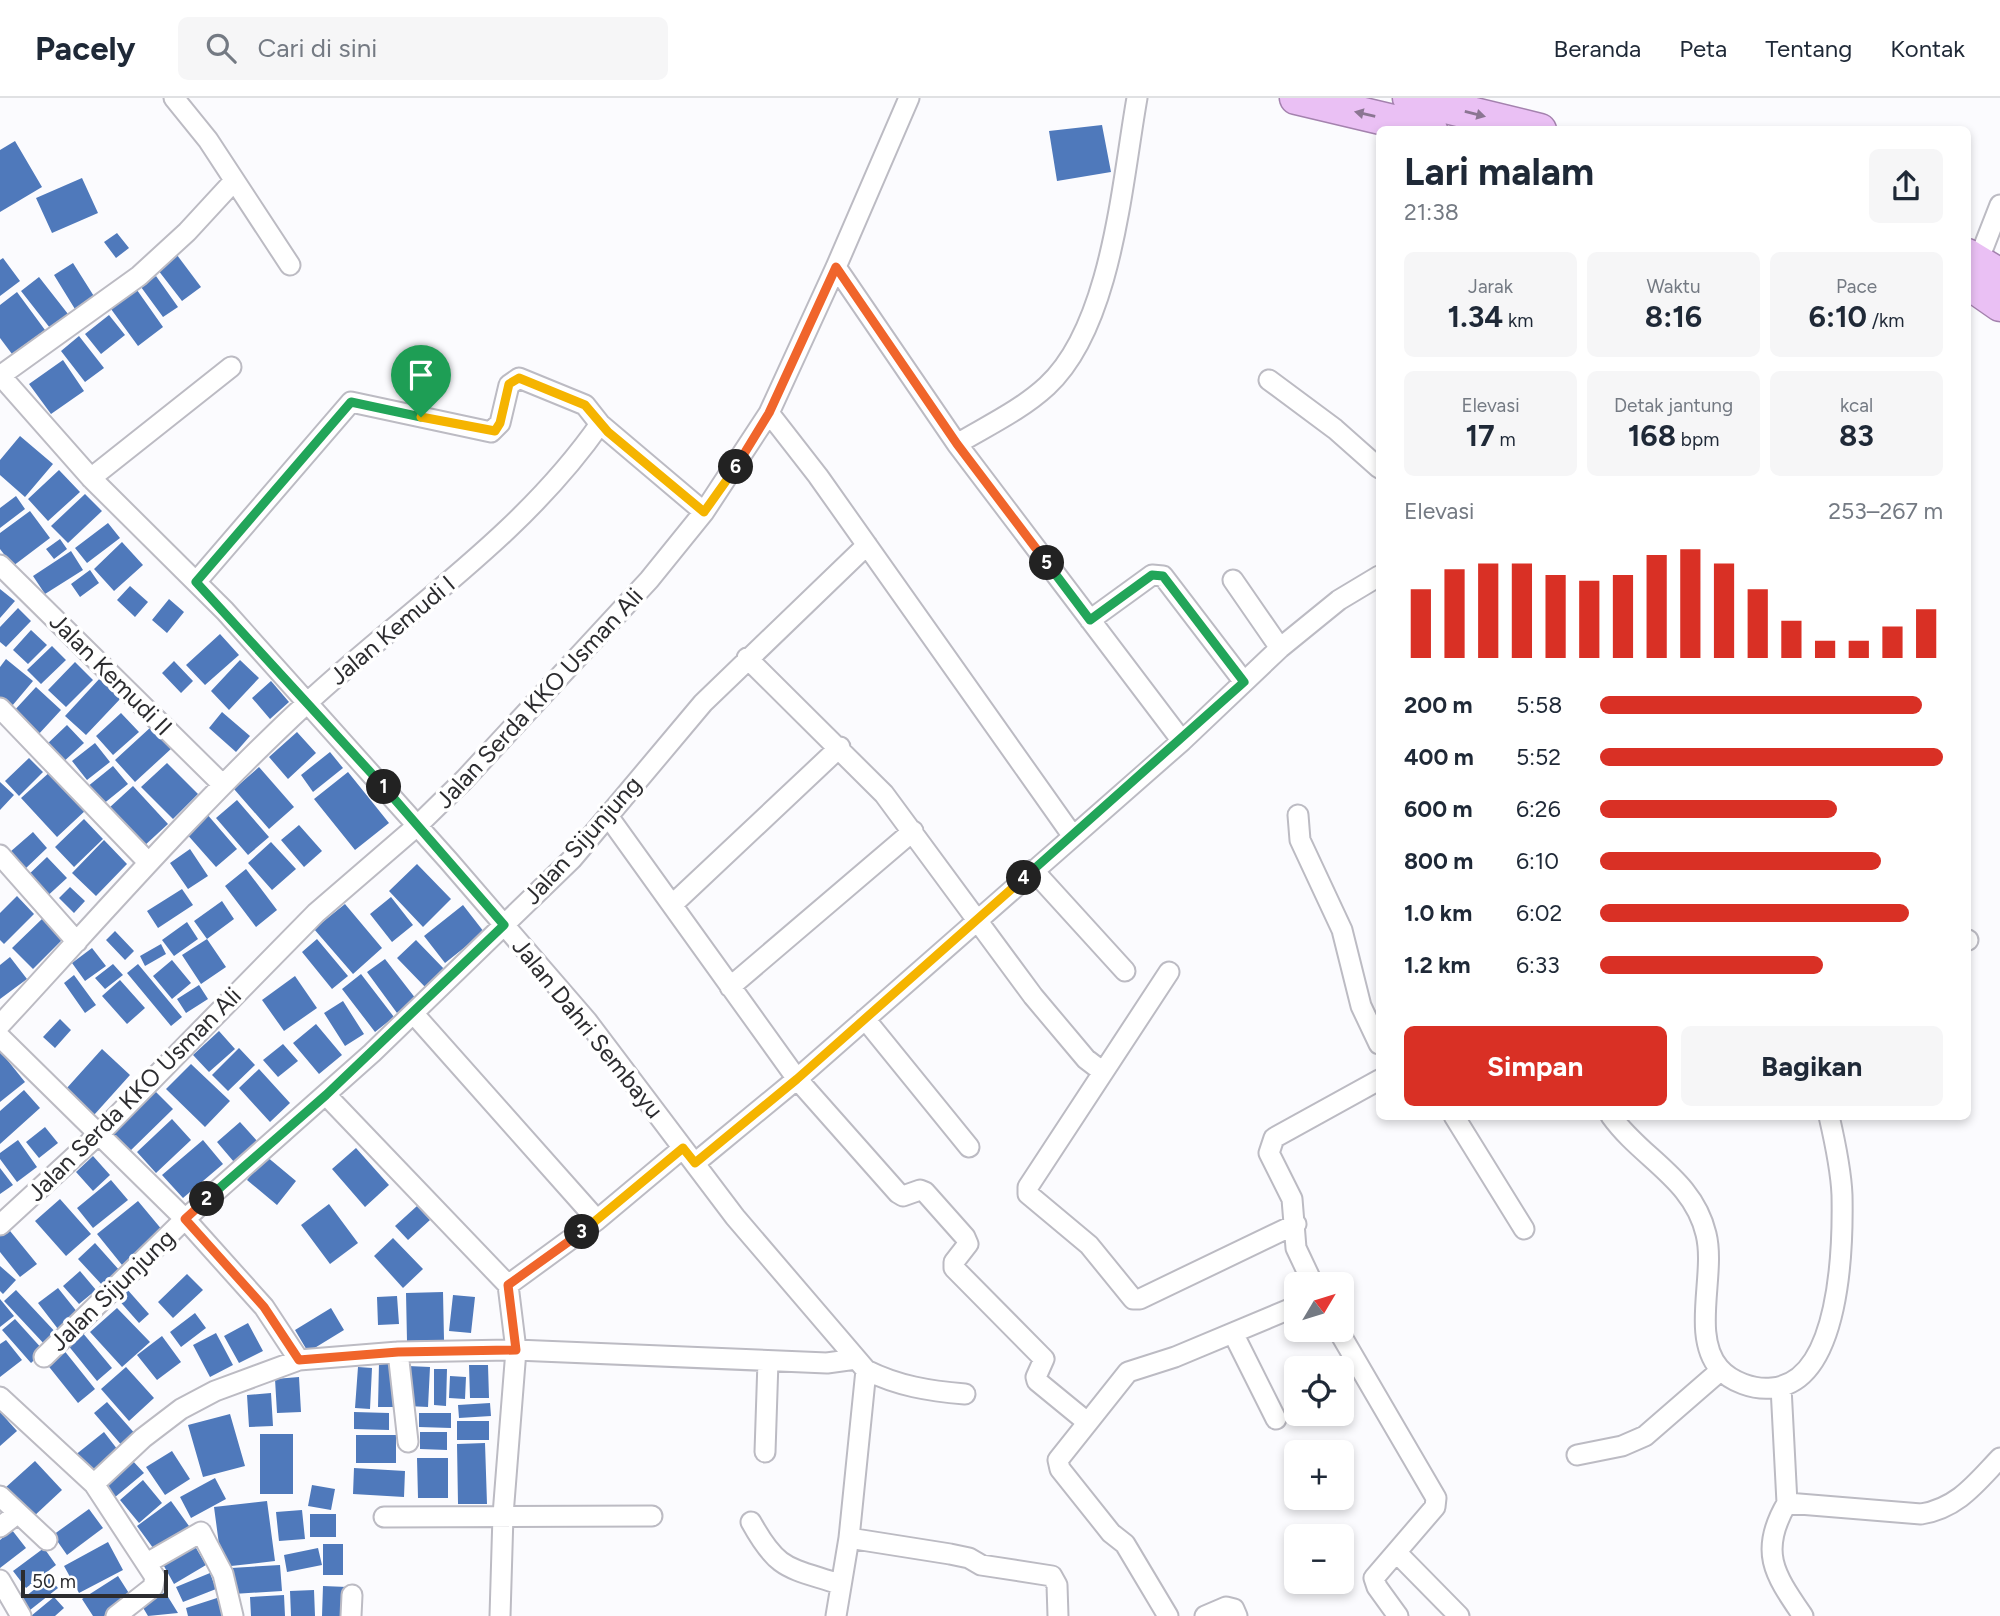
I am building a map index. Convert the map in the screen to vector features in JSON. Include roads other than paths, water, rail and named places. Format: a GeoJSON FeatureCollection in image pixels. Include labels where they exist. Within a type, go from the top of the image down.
{"type":"FeatureCollection","features":[{"type":"Feature","properties":{"kind":"highway"},"geometry":{"type":"LineString","coordinates":[[1296,98],[1428,107],[1521,126]]}},
{"type":"Feature","properties":{"kind":"highway"},"geometry":{"type":"LineString","coordinates":[[1976,271],[2000,305]]}},
{"type":"Feature","properties":{"kind":"street"},"geometry":{"type":"LineString","coordinates":[[174,98],[191,116],[290,265]]}},
{"type":"Feature","properties":{"kind":"street","name":"Jalan Serda KKO Usman Ali"},"geometry":{"type":"LineString","coordinates":[[0,1225],[100,1133],[316,913],[418,825],[553,686],[649,580],[704,512],[769,413],[909,98]]}},
{"type":"Feature","properties":{"kind":"street"},"geometry":{"type":"LineString","coordinates":[[957,444],[1023,405],[1047,386],[1080,347],[1107,260],[1137,98]]}},
{"type":"Feature","properties":{"kind":"street"},"geometry":{"type":"LineString","coordinates":[[0,375],[139,275],[187,232],[234,181]]}},
{"type":"Feature","properties":{"kind":"street"},"geometry":{"type":"LineString","coordinates":[[1976,271],[2000,205]]}},
{"type":"Feature","properties":{"kind":"street"},"geometry":{"type":"LineString","coordinates":[[836,267],[957,444],[1182,741]]}},
{"type":"Feature","properties":{"kind":"street"},"geometry":{"type":"LineString","coordinates":[[92,478],[231,367]]}},
{"type":"Feature","properties":{"kind":"street","name":"Jalan Dahri Sembayu"},"geometry":{"type":"LineString","coordinates":[[0,375],[92,478],[196,582],[418,825],[587,1021],[734,1217],[861,1364],[885,1380],[916,1389],[965,1394]]}},
{"type":"Feature","properties":{"kind":"street"},"geometry":{"type":"LineString","coordinates":[[196,582],[351,402],[491,432],[500,423],[509,384],[519,378],[585,405],[600,424],[704,512]]}},
{"type":"Feature","properties":{"kind":"street"},"geometry":{"type":"LineString","coordinates":[[1269,380],[1335,429],[1376,465]]}},
{"type":"Feature","properties":{"kind":"street"},"geometry":{"type":"LineString","coordinates":[[769,413],[867,545],[1072,835]]}},
{"type":"Feature","properties":{"kind":"street","name":"Jalan Kemudi I"},"geometry":{"type":"LineString","coordinates":[[0,1025],[147,861],[222,784],[307,702],[516,524],[600,424]]}},
{"type":"Feature","properties":{"kind":"street","name":"Jalan Sijunjung"},"geometry":{"type":"LineString","coordinates":[[44,1357],[185,1219],[326,1095],[572,859],[703,703],[867,545]]}},
{"type":"Feature","properties":{"kind":"street","name":"Jalan Kemudi II"},"geometry":{"type":"LineString","coordinates":[[0,565],[222,784]]}},
{"type":"Feature","properties":{"kind":"street"},"geometry":{"type":"LineString","coordinates":[[1090,620],[1152,575],[1163,576],[1244,682]]}},
{"type":"Feature","properties":{"kind":"street"},"geometry":{"type":"LineString","coordinates":[[508,1285],[797,1079],[1182,741],[1280,648],[1339,600],[1376,578]]}},
{"type":"Feature","properties":{"kind":"street"},"geometry":{"type":"LineString","coordinates":[[1233,580],[1280,648]]}},
{"type":"Feature","properties":{"kind":"street"},"geometry":{"type":"LineString","coordinates":[[747,658],[840,747],[913,831],[976,920],[1071,1042],[1103,1072]]}},
{"type":"Feature","properties":{"kind":"street"},"geometry":{"type":"LineString","coordinates":[[0,708],[147,861]]}},
{"type":"Feature","properties":{"kind":"street"},"geometry":{"type":"LineString","coordinates":[[672,905],[840,747]]}},
{"type":"Feature","properties":{"kind":"street"},"geometry":{"type":"LineString","coordinates":[[608,816],[797,1079],[898,1193],[904,1196],[920,1190],[925,1192],[965,1237],[968,1244],[954,1262],[954,1268],[1044,1359],[1035,1377],[1037,1381],[1087,1422]]}},
{"type":"Feature","properties":{"kind":"street"},"geometry":{"type":"LineString","coordinates":[[1298,816],[1300,841],[1342,929],[1358,996],[1376,1037]]}},
{"type":"Feature","properties":{"kind":"street"},"geometry":{"type":"LineString","coordinates":[[730,987],[913,831]]}},
{"type":"Feature","properties":{"kind":"street"},"geometry":{"type":"LineString","coordinates":[[0,855],[77,942]]}},
{"type":"Feature","properties":{"kind":"street"},"geometry":{"type":"LineString","coordinates":[[1034,870],[1125,971]]}},
{"type":"Feature","properties":{"kind":"street"},"geometry":{"type":"LineString","coordinates":[[1169,972],[1027,1191],[1034,1201],[1089,1245],[1130,1297],[1140,1299],[1296,1224]]}},
{"type":"Feature","properties":{"kind":"street"},"geometry":{"type":"LineString","coordinates":[[413,1013],[597,1220]]}},
{"type":"Feature","properties":{"kind":"street"},"geometry":{"type":"LineString","coordinates":[[865,1019],[969,1147]]}},
{"type":"Feature","properties":{"kind":"street"},"geometry":{"type":"LineString","coordinates":[[0,1037],[185,1219],[264,1307],[299,1360]]}},
{"type":"Feature","properties":{"kind":"street"},"geometry":{"type":"LineString","coordinates":[[1307,1272],[1296,1248],[1296,1224],[1290,1193],[1269,1153],[1270,1143],[1345,1097],[1376,1082]]}},
{"type":"Feature","properties":{"kind":"street"},"geometry":{"type":"LineString","coordinates":[[326,1095],[508,1285],[516,1350],[503,1515],[500,1616]]}},
{"type":"Feature","properties":{"kind":"street"},"geometry":{"type":"LineString","coordinates":[[1456,1120],[1524,1229]]}},
{"type":"Feature","properties":{"kind":"street"},"geometry":{"type":"LineString","coordinates":[[1615,1120],[1680,1183],[1700,1214],[1709,1254],[1706,1338],[1709,1351],[1721,1370],[1745,1385],[1770,1389],[1794,1382],[1811,1367],[1830,1321],[1841,1251],[1842,1193],[1830,1120]]}},
{"type":"Feature","properties":{"kind":"street"},"geometry":{"type":"LineString","coordinates":[[1168,1616],[1125,1544],[1111,1533],[1058,1465],[1058,1460],[1129,1372],[1284,1311]]}},
{"type":"Feature","properties":{"kind":"street"},"geometry":{"type":"LineString","coordinates":[[1233,1333],[1276,1419]]}},
{"type":"Feature","properties":{"kind":"street"},"geometry":{"type":"LineString","coordinates":[[1345,1342],[1436,1498],[1435,1507],[1374,1580],[1398,1616]]}},
{"type":"Feature","properties":{"kind":"street"},"geometry":{"type":"LineString","coordinates":[[94,1484],[143,1438],[181,1409],[215,1391],[299,1360],[398,1352],[516,1350],[648,1353],[861,1364],[849,1538],[839,1584],[836,1616]]}},
{"type":"Feature","properties":{"kind":"street"},"geometry":{"type":"LineString","coordinates":[[398,1352],[408,1442]]}},
{"type":"Feature","properties":{"kind":"street"},"geometry":{"type":"LineString","coordinates":[[765,1452],[768,1361]]}},
{"type":"Feature","properties":{"kind":"street"},"geometry":{"type":"LineString","coordinates":[[1577,1455],[1622,1446],[1645,1436],[1721,1370]]}},
{"type":"Feature","properties":{"kind":"street"},"geometry":{"type":"LineString","coordinates":[[1781,1387],[1787,1498],[1776,1527],[1773,1550],[1775,1576],[1803,1616]]}},
{"type":"Feature","properties":{"kind":"street"},"geometry":{"type":"LineString","coordinates":[[0,1397],[94,1484],[147,1563],[156,1581],[150,1591],[116,1616]]}},
{"type":"Feature","properties":{"kind":"street"},"geometry":{"type":"LineString","coordinates":[[1787,1498],[1921,1514],[1936,1512],[1968,1493],[2000,1458]]}},
{"type":"Feature","properties":{"kind":"street"},"geometry":{"type":"LineString","coordinates":[[0,1496],[47,1540]]}},
{"type":"Feature","properties":{"kind":"street"},"geometry":{"type":"LineString","coordinates":[[0,1527],[18,1513]]}},
{"type":"Feature","properties":{"kind":"street"},"geometry":{"type":"LineString","coordinates":[[384,1517],[652,1516]]}},
{"type":"Feature","properties":{"kind":"street"},"geometry":{"type":"LineString","coordinates":[[751,1522],[766,1551],[779,1562],[839,1584]]}},
{"type":"Feature","properties":{"kind":"street"},"geometry":{"type":"LineString","coordinates":[[147,1563],[197,1533],[203,1533],[223,1574],[233,1616]]}},
{"type":"Feature","properties":{"kind":"street"},"geometry":{"type":"LineString","coordinates":[[849,1538],[950,1554],[969,1558],[981,1565],[1052,1576],[1057,1585],[1058,1616]]}},
{"type":"Feature","properties":{"kind":"street"},"geometry":{"type":"LineString","coordinates":[[1397,1553],[1459,1616]]}},
{"type":"Feature","properties":{"kind":"street"},"geometry":{"type":"LineString","coordinates":[[0,1580],[21,1616]]}},
{"type":"Feature","properties":{"kind":"street"},"geometry":{"type":"LineString","coordinates":[[351,1616],[352,1595]]}},
{"type":"Feature","properties":{"kind":"street"},"geometry":{"type":"LineString","coordinates":[[1205,1616],[1226,1606],[1234,1609],[1237,1616]]}}]}
